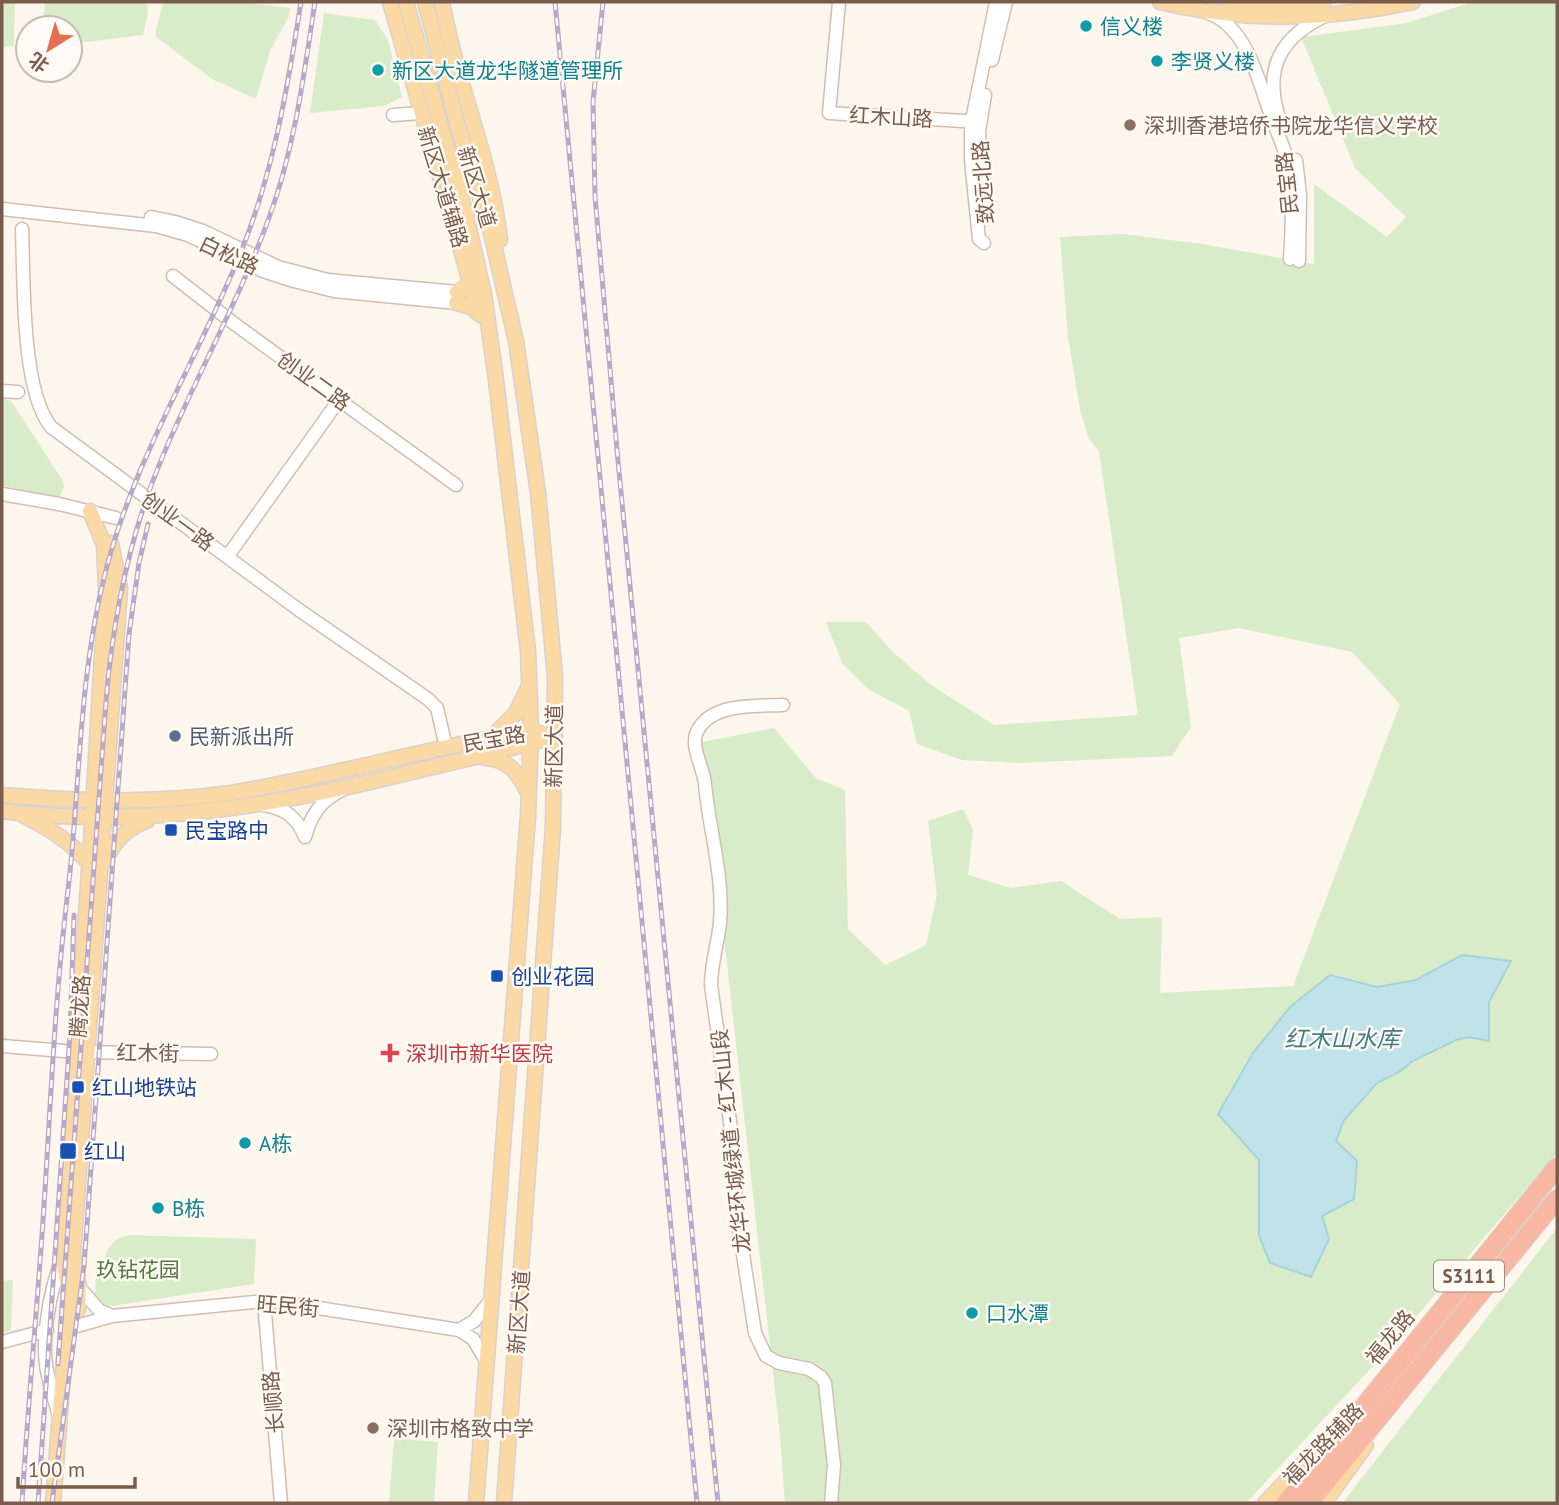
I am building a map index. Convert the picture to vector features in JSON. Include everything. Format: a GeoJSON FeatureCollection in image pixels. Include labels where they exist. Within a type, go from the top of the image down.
{"type":"FeatureCollection","features":[{"type":"Feature","properties":{"kind":"highway","name":"福龙路"},"geometry":{"type":"LineString","coordinates":[[1286,1503],[1557,1167]]}},
{"type":"Feature","properties":{"kind":"highway","name":"福龙路"},"geometry":{"type":"LineString","coordinates":[[1309,1503],[1557,1199]]}},
{"type":"Feature","properties":{"kind":"main road","name":"新区大道辅路"},"geometry":{"type":"LineString","coordinates":[[390,2],[495,372]]}},
{"type":"Feature","properties":{"kind":"main road","name":"新区大道"},"geometry":{"type":"LineString","coordinates":[[406,2],[466,215],[484,294],[523,605],[529,680],[531,737],[528,792],[476,1503]]}},
{"type":"Feature","properties":{"kind":"main road","name":"新区大道"},"geometry":{"type":"LineString","coordinates":[[425,2],[454,114],[491,233],[518,352],[538,493],[553,648],[555,736],[552,840],[504,1503]]}},
{"type":"Feature","properties":{"kind":"main road","name":"新区大道辅路"},"geometry":{"type":"LineString","coordinates":[[442,2],[468,112],[494,196],[507,297]]}},
{"type":"Feature","properties":{"kind":"main road"},"geometry":{"type":"LineString","coordinates":[[1160,2],[1265,18],[1325,9],[1413,2]]}},
{"type":"Feature","properties":{"kind":"main road"},"geometry":{"type":"LineString","coordinates":[[1229,2],[1325,9]]}},
{"type":"Feature","properties":{"kind":"main road"},"geometry":{"type":"LineString","coordinates":[[470,278],[467,287],[456,298],[480,315]]}},
{"type":"Feature","properties":{"kind":"main road","name":"腾龙路"},"geometry":{"type":"LineString","coordinates":[[54,1501],[77,1326],[79,1287],[74,1255],[83,1052],[100,801],[106,570],[104,545],[94,512]]}},
{"type":"Feature","properties":{"kind":"main road"},"geometry":{"type":"LineString","coordinates":[[491,738],[516,713],[529,680]]}},
{"type":"Feature","properties":{"kind":"main road","name":"民宝路"},"geometry":{"type":"LineString","coordinates":[[2,795],[100,801],[230,793],[491,738],[555,736]]}},
{"type":"Feature","properties":{"kind":"main road","name":"民宝路"},"geometry":{"type":"LineString","coordinates":[[2,811],[99,818],[159,816],[260,805],[348,788],[473,757],[531,737]]}},
{"type":"Feature","properties":{"kind":"main road"},"geometry":{"type":"LineString","coordinates":[[473,757],[497,759],[508,765],[521,779],[528,792]]}},
{"type":"Feature","properties":{"kind":"main road"},"geometry":{"type":"LineString","coordinates":[[18,813],[77,848],[95,869],[119,838],[137,824],[159,816]]}},
{"type":"Feature","properties":{"kind":"main road","name":"腾龙路"},"geometry":{"type":"LineString","coordinates":[[54,1501],[69,1297],[63,1256],[83,1052]]}},
{"type":"Feature","properties":{"kind":"main road","name":"福龙路辅路"},"geometry":{"type":"LineString","coordinates":[[1265,1503],[1381,1385]]}},
{"type":"Feature","properties":{"kind":"main road","name":"福龙路辅路"},"geometry":{"type":"LineString","coordinates":[[1324,1503],[1402,1390]]}},
{"type":"Feature","properties":{"kind":"street","name":"红木山路"},"geometry":{"type":"LineString","coordinates":[[839,2],[829,113],[976,122]]}},
{"type":"Feature","properties":{"kind":"street","name":"致远北路"},"geometry":{"type":"LineString","coordinates":[[996,2],[976,122],[972,181],[979,239],[984,243],[987,237],[976,122],[1006,2]]}},
{"type":"Feature","properties":{"kind":"street","name":"民宝路"},"geometry":{"type":"LineString","coordinates":[[1201,10],[1221,19],[1246,51],[1282,141],[1291,190],[1294,260],[1301,230],[1299,177],[1296,159],[1275,102],[1273,76],[1280,53],[1298,32],[1325,9]]}},
{"type":"Feature","properties":{"kind":"street"},"geometry":{"type":"LineString","coordinates":[[393,115],[421,113]]}},
{"type":"Feature","properties":{"kind":"street","name":"白松路"},"geometry":{"type":"LineString","coordinates":[[2,202],[175,222],[203,231],[278,267],[328,280],[456,298]]}},
{"type":"Feature","properties":{"kind":"street","name":"白松路"},"geometry":{"type":"LineString","coordinates":[[2,209],[156,226],[188,235],[263,271],[334,291],[456,298]]}},
{"type":"Feature","properties":{"kind":"street","name":"创业一路"},"geometry":{"type":"LineString","coordinates":[[22,229],[29,357],[34,389],[46,421],[227,556],[434,703],[440,714],[446,747]]}},
{"type":"Feature","properties":{"kind":"street","name":"创业二路"},"geometry":{"type":"LineString","coordinates":[[173,276],[456,485]]}},
{"type":"Feature","properties":{"kind":"street"},"geometry":{"type":"LineString","coordinates":[[2,391],[18,392]]}},
{"type":"Feature","properties":{"kind":"street"},"geometry":{"type":"LineString","coordinates":[[227,556],[339,400]]}},
{"type":"Feature","properties":{"kind":"street"},"geometry":{"type":"LineString","coordinates":[[2,494],[116,518]]}},
{"type":"Feature","properties":{"kind":"street","name":"龙华环城绿道 - 红木山段"},"geometry":{"type":"LineString","coordinates":[[783,705],[722,710],[704,722],[694,738],[704,776],[719,875],[720,923],[712,966],[712,985],[730,1117],[735,1190],[751,1311],[757,1342],[766,1356],[779,1363],[809,1369],[825,1383],[834,1465],[831,1503]]}},
{"type":"Feature","properties":{"kind":"street"},"geometry":{"type":"LineString","coordinates":[[260,805],[277,807],[289,814],[300,826],[305,837],[317,809],[331,796],[348,788]]}},
{"type":"Feature","properties":{"kind":"street","name":"红木街"},"geometry":{"type":"LineString","coordinates":[[2,1046],[83,1052],[211,1054]]}},
{"type":"Feature","properties":{"kind":"street"},"geometry":{"type":"LineString","coordinates":[[60,1418],[45,1361],[53,1281],[63,1256]]}},
{"type":"Feature","properties":{"kind":"street"},"geometry":{"type":"LineString","coordinates":[[79,1287],[99,1310],[112,1316]]}},
{"type":"Feature","properties":{"kind":"street"},"geometry":{"type":"LineString","coordinates":[[486,1363],[473,1339],[459,1330],[474,1321],[491,1300]]}},
{"type":"Feature","properties":{"kind":"street","name":"旺民街"},"geometry":{"type":"LineString","coordinates":[[77,1326],[112,1316],[264,1301],[459,1330]]}},
{"type":"Feature","properties":{"kind":"street","name":"长顺路"},"geometry":{"type":"LineString","coordinates":[[264,1301],[281,1503]]}},
{"type":"Feature","properties":{"kind":"street"},"geometry":{"type":"LineString","coordinates":[[2,1342],[47,1330]]}},
{"type":"Feature","properties":{"kind":"green space"},"geometry":{"type":"Polygon","coordinates":[[[2,2],[15,2],[14,46],[2,47],[2,2]]]}},
{"type":"Feature","properties":{"kind":"green space"},"geometry":{"type":"Polygon","coordinates":[[[45,2],[147,2],[148,13],[143,35],[84,42],[84,14],[44,14],[45,2]]]}},
{"type":"Feature","properties":{"kind":"green space"},"geometry":{"type":"Polygon","coordinates":[[[163,2],[242,2],[290,8],[289,16],[270,51],[256,99],[212,79],[155,36],[163,2]]]}},
{"type":"Feature","properties":{"kind":"green space"},"geometry":{"type":"Polygon","coordinates":[[[1472,2],[1557,2],[1557,1153],[1385,1353],[1246,1503],[785,1503],[780,1435],[702,742],[774,728],[816,778],[845,790],[848,929],[885,965],[926,945],[937,895],[928,821],[963,809],[973,830],[968,875],[1011,888],[1061,881],[1120,919],[1162,917],[1160,993],[1293,986],[1400,704],[1352,652],[1239,628],[1179,638],[1191,727],[1172,756],[1021,763],[962,760],[917,744],[909,711],[868,689],[842,663],[826,622],[866,622],[893,652],[931,685],[994,725],[1138,715],[1099,451],[1089,439],[1080,410],[1068,337],[1060,237],[1122,234],[1202,244],[1314,264],[1314,184],[1387,237],[1406,217],[1355,168],[1301,37],[1407,23],[1472,2]],[[1462,955],[1416,980],[1377,987],[1329,975],[1290,1007],[1253,1053],[1218,1114],[1259,1160],[1259,1236],[1322,1216],[1336,1141],[1344,1120],[1377,1083],[1445,1045],[1469,1037],[1489,1040],[1489,1003],[1462,955]]]}},
{"type":"Feature","properties":{"kind":"green space"},"geometry":{"type":"Polygon","coordinates":[[[324,13],[375,20],[388,40],[402,97],[384,106],[310,113],[324,13]]]}},
{"type":"Feature","properties":{"kind":"green space"},"geometry":{"type":"Polygon","coordinates":[[[2,398],[11,401],[63,481],[64,487],[60,496],[55,498],[3,486],[2,398]]]}},
{"type":"Feature","properties":{"kind":"green space"},"geometry":{"type":"Polygon","coordinates":[[[1557,1228],[1557,1503],[1343,1503],[1357,1484],[1557,1228]]]}},
{"type":"Feature","properties":{"kind":"green space","name":"玖钻花园"},"geometry":{"type":"Polygon","coordinates":[[[129,1235],[256,1239],[254,1284],[105,1307],[95,1299],[96,1270],[112,1244],[129,1235]]]}},
{"type":"Feature","properties":{"kind":"green space"},"geometry":{"type":"Polygon","coordinates":[[[13,1280],[11,1331],[2,1332],[2,1281],[13,1280]]]}},
{"type":"Feature","properties":{"kind":"green space"},"geometry":{"type":"Polygon","coordinates":[[[394,1438],[438,1442],[434,1503],[389,1503],[394,1438]]]}},
{"type":"Feature","properties":{"kind":"water","name":"红木山水库"},"geometry":{"type":"Polygon","coordinates":[[[1462,955],[1511,961],[1489,1002],[1489,1041],[1469,1037],[1456,1040],[1413,1061],[1377,1083],[1344,1120],[1336,1141],[1357,1161],[1354,1199],[1322,1216],[1329,1239],[1311,1277],[1270,1263],[1259,1236],[1259,1160],[1218,1114],[1253,1053],[1290,1007],[1330,975],[1377,987],[1416,980],[1462,955]]]}},
{"type":"Feature","properties":{"kind":"railway"},"geometry":{"type":"LineString","coordinates":[[22,1503],[60,963],[82,719],[96,613],[130,496],[249,232],[277,135],[301,2]]}},
{"type":"Feature","properties":{"kind":"railway"},"geometry":{"type":"LineString","coordinates":[[58,1364],[106,701],[118,608],[150,487],[245,277],[279,189],[298,110],[315,2]]}},
{"type":"Feature","properties":{"kind":"railway"},"geometry":{"type":"LineString","coordinates":[[555,2],[697,1503]]}},
{"type":"Feature","properties":{"kind":"railway"},"geometry":{"type":"LineString","coordinates":[[603,2],[593,102],[595,196],[718,1503]]}},
{"type":"Feature","properties":{"kind":"railway"},"geometry":{"type":"LineString","coordinates":[[52,1503],[84,1266],[129,634],[139,563],[148,524]]}},
{"type":"Feature","properties":{"kind":"railway"},"geometry":{"type":"LineString","coordinates":[[38,1503],[70,1034],[74,915]]}},
{"type":"Feature","properties":{"kind":"place","name":"信义楼"},"geometry":{"type":"Point","coordinates":[1086,26]}},
{"type":"Feature","properties":{"kind":"place","name":"李贤义楼"},"geometry":{"type":"Point","coordinates":[1157,61]}},
{"type":"Feature","properties":{"kind":"place","name":"新区大道龙华隧道管理所"},"geometry":{"type":"Point","coordinates":[378,70]}},
{"type":"Feature","properties":{"kind":"place","name":"深圳香港培侨书院龙华信义学校"},"geometry":{"type":"Point","coordinates":[1130,125]}},
{"type":"Feature","properties":{"kind":"place","name":"民新派出所"},"geometry":{"type":"Point","coordinates":[175,736]}},
{"type":"Feature","properties":{"kind":"place","name":"民宝路中"},"geometry":{"type":"Point","coordinates":[171,830]}},
{"type":"Feature","properties":{"kind":"place","name":"创业花园"},"geometry":{"type":"Point","coordinates":[497,976]}},
{"type":"Feature","properties":{"kind":"place","name":"深圳市新华医院"},"geometry":{"type":"Point","coordinates":[390,1053]}},
{"type":"Feature","properties":{"kind":"place","name":"红山地铁站"},"geometry":{"type":"Point","coordinates":[78,1087]}},
{"type":"Feature","properties":{"kind":"place","name":"A栋"},"geometry":{"type":"Point","coordinates":[245,1143]}},
{"type":"Feature","properties":{"kind":"place","name":"红山"},"geometry":{"type":"Point","coordinates":[68,1151]}},
{"type":"Feature","properties":{"kind":"place","name":"B栋"},"geometry":{"type":"Point","coordinates":[158,1208]}},
{"type":"Feature","properties":{"kind":"place","name":"口水潭"},"geometry":{"type":"Point","coordinates":[972,1313]}},
{"type":"Feature","properties":{"kind":"place","name":"深圳市格致中学"},"geometry":{"type":"Point","coordinates":[373,1428]}}]}
